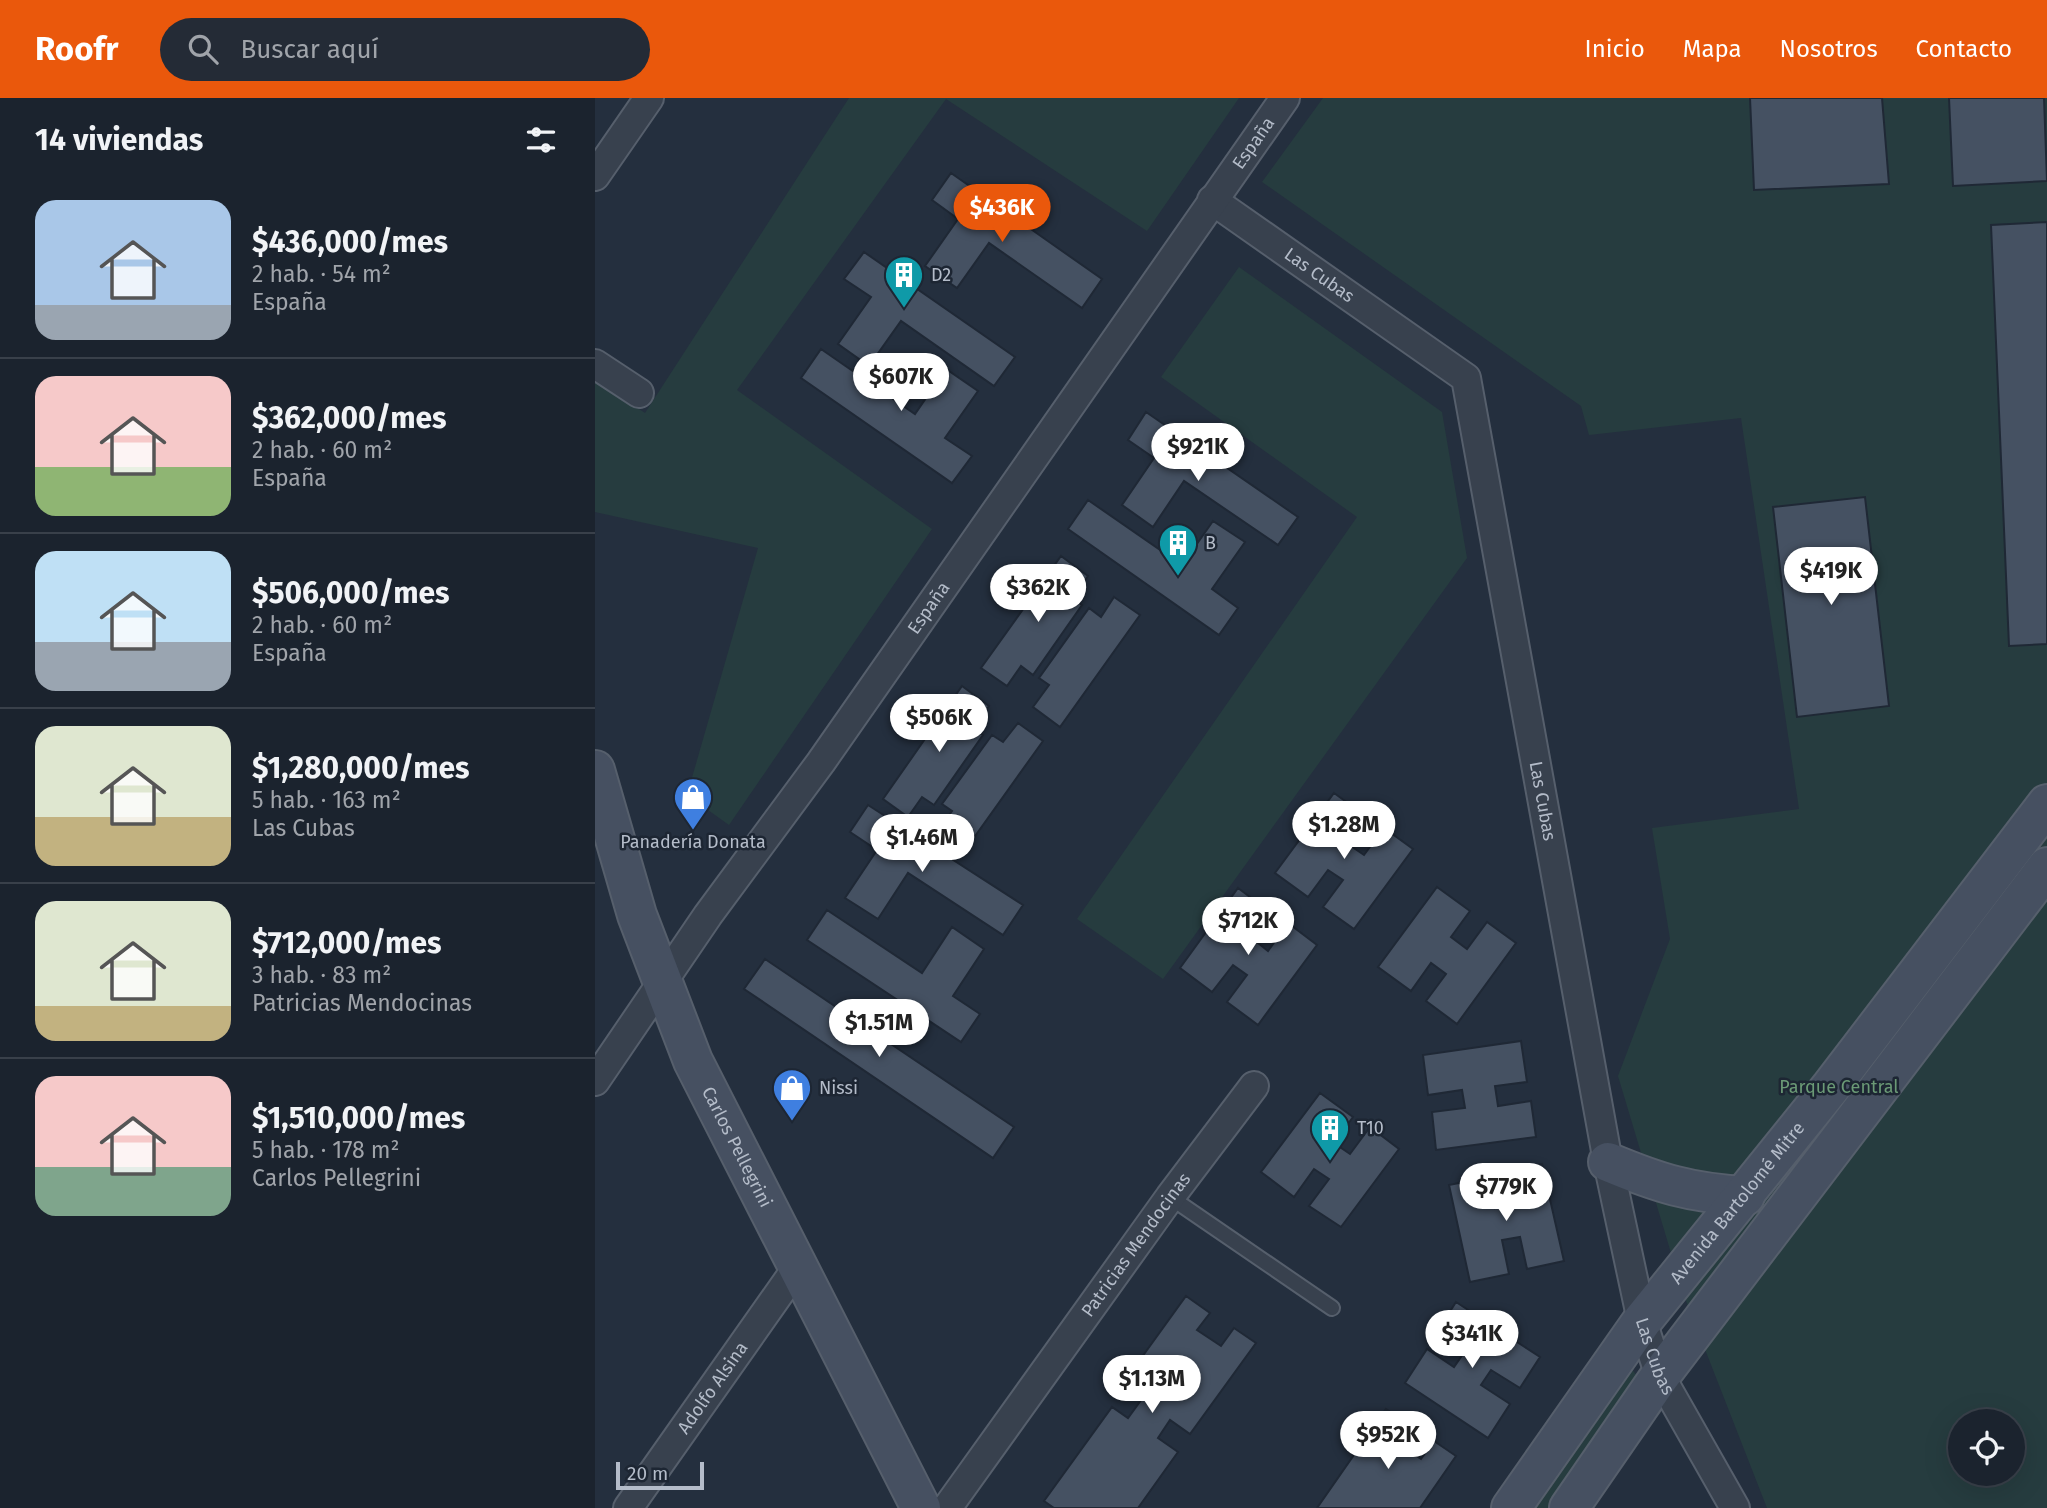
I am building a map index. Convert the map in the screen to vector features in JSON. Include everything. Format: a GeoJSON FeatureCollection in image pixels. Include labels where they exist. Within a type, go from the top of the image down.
{"type":"FeatureCollection","features":[{"type":"Feature","properties":{"kind":"street"},"geometry":{"type":"LineString","coordinates":[[595,176],[649,98]]}},
{"type":"Feature","properties":{"kind":"street","name":"España"},"geometry":{"type":"LineString","coordinates":[[595,1081],[661,983],[821,762],[1285,98]]}},
{"type":"Feature","properties":{"kind":"street","name":"Las Cubas"},"geometry":{"type":"LineString","coordinates":[[1212,200],[1466,377],[1608,1162],[1643,1321],[1660,1376],[1735,1508]]}},
{"type":"Feature","properties":{"kind":"street"},"geometry":{"type":"LineString","coordinates":[[595,364],[639,393]]}},
{"type":"Feature","properties":{"kind":"street","name":"Carlos Pellegrini"},"geometry":{"type":"LineString","coordinates":[[595,771],[637,915],[693,1061],[921,1508]]}},
{"type":"Feature","properties":{"kind":"street","name":"Avenida Bartolomé Mitre"},"geometry":{"type":"LineString","coordinates":[[1511,1508],[1643,1321],[1745,1195],[2047,804]]}},
{"type":"Feature","properties":{"kind":"street"},"geometry":{"type":"LineString","coordinates":[[1569,1508],[1660,1376],[2047,867]]}},
{"type":"Feature","properties":{"kind":"street","name":"Patricias Mendocinas"},"geometry":{"type":"LineString","coordinates":[[947,1508],[1170,1197],[1254,1086]]}},
{"type":"Feature","properties":{"kind":"street"},"geometry":{"type":"LineString","coordinates":[[1608,1162],[1672,1187],[1702,1194],[1745,1195]]}},
{"type":"Feature","properties":{"kind":"street","name":"Adolfo Alsina"},"geometry":{"type":"LineString","coordinates":[[628,1508],[797,1268]]}},
{"type":"Feature","properties":{"kind":"lane"},"geometry":{"type":"LineString","coordinates":[[1170,1197],[1332,1308]]}},
{"type":"Feature","properties":{"kind":"green space"},"geometry":{"type":"Polygon","coordinates":[[[849,98],[1239,98],[1147,231],[946,99],[737,390],[932,529],[729,825],[687,795],[758,548],[595,512],[595,380],[645,413],[849,98]]]}},
{"type":"Feature","properties":{"kind":"green space","name":"Parque Central"},"geometry":{"type":"Polygon","coordinates":[[[1323,98],[2047,98],[2047,1508],[1767,1508],[1683,1293],[1618,1076],[1670,939],[1652,828],[1799,809],[1741,418],[1589,435],[1581,406],[1262,182],[1323,98]]]}},
{"type":"Feature","properties":{"kind":"green space"},"geometry":{"type":"Polygon","coordinates":[[[1239,267],[1442,412],[1467,558],[1163,979],[1077,919],[1357,517],[1161,377],[1239,267]]]}},
{"type":"Feature","properties":{"kind":"green space"},"geometry":{"type":"Polygon","coordinates":[[[1630,1367],[1638,1377],[1550,1508],[1533,1508],[1630,1367]]]}},
{"type":"Feature","properties":{"kind":"building"},"geometry":{"type":"Polygon","coordinates":[[[1750,98],[1882,98],[1889,184],[1754,190],[1750,98]]]}},
{"type":"Feature","properties":{"kind":"building"},"geometry":{"type":"Polygon","coordinates":[[[1949,98],[2044,98],[2047,181],[1953,186],[1949,98]]]}},
{"type":"Feature","properties":{"kind":"building"},"geometry":{"type":"Polygon","coordinates":[[[951,173],[1102,279],[1082,308],[989,243],[957,288],[925,266],[958,219],[932,200],[951,173]]]}},
{"type":"Feature","properties":{"kind":"building"},"geometry":{"type":"Polygon","coordinates":[[[2047,222],[2047,644],[2009,646],[1991,225],[2047,222]]]}},
{"type":"Feature","properties":{"kind":"building","name":"D2"},"geometry":{"type":"Polygon","coordinates":[[[864,252],[1015,357],[994,386],[901,321],[869,366],[838,344],[871,297],[844,279],[864,252]]]}},
{"type":"Feature","properties":{"kind":"building"},"geometry":{"type":"Polygon","coordinates":[[[821,349],[915,414],[946,369],[978,391],[945,438],[972,456],[952,483],[801,378],[821,349]]]}},
{"type":"Feature","properties":{"kind":"building"},"geometry":{"type":"Polygon","coordinates":[[[1146,412],[1298,517],[1278,545],[1184,481],[1153,527],[1122,505],[1154,458],[1128,440],[1146,412]]]}},
{"type":"Feature","properties":{"kind":"building"},"geometry":{"type":"Polygon","coordinates":[[[1865,497],[1889,706],[1797,717],[1773,507],[1865,497]]]}},
{"type":"Feature","properties":{"kind":"building","name":"B"},"geometry":{"type":"Polygon","coordinates":[[[1088,500],[1182,565],[1213,521],[1245,542],[1212,589],[1238,608],[1219,635],[1068,529],[1088,500]]]}},
{"type":"Feature","properties":{"kind":"building"},"geometry":{"type":"Polygon","coordinates":[[[1061,556],[1088,576],[1072,598],[1082,605],[1033,675],[1021,666],[1007,686],[981,668],[1061,556]]]}},
{"type":"Feature","properties":{"kind":"building"},"geometry":{"type":"Polygon","coordinates":[[[1114,597],[1140,615],[1060,727],[1033,707],[1049,685],[1039,678],[1089,608],[1101,617],[1114,597]]]}},
{"type":"Feature","properties":{"kind":"building"},"geometry":{"type":"Polygon","coordinates":[[[962,686],[989,706],[973,728],[983,735],[934,805],[922,797],[908,817],[883,799],[962,686]]]}},
{"type":"Feature","properties":{"kind":"building"},"geometry":{"type":"Polygon","coordinates":[[[1018,723],[1043,741],[963,853],[936,833],[952,811],[942,804],[992,735],[1003,742],[1018,723]]]}},
{"type":"Feature","properties":{"kind":"building"},"geometry":{"type":"Polygon","coordinates":[[[1334,793],[1367,817],[1348,844],[1364,855],[1384,828],[1413,849],[1354,929],[1323,907],[1343,880],[1328,870],[1308,897],[1275,873],[1334,793]]]}},
{"type":"Feature","properties":{"kind":"building"},"geometry":{"type":"Polygon","coordinates":[[[868,805],[1023,905],[1003,935],[908,873],[878,919],[845,898],[877,850],[850,832],[868,805]]]}},
{"type":"Feature","properties":{"kind":"building"},"geometry":{"type":"Polygon","coordinates":[[[1437,887],[1470,911],[1451,937],[1467,949],[1487,922],[1516,943],[1457,1024],[1426,1001],[1446,974],[1431,963],[1411,991],[1378,967],[1437,887]]]}},
{"type":"Feature","properties":{"kind":"building"},"geometry":{"type":"Polygon","coordinates":[[[1238,888],[1271,913],[1252,938],[1268,951],[1288,923],[1317,945],[1258,1025],[1227,1002],[1247,975],[1233,965],[1212,992],[1180,968],[1238,888]]]}},
{"type":"Feature","properties":{"kind":"building"},"geometry":{"type":"Polygon","coordinates":[[[827,910],[922,973],[952,927],[984,949],[953,996],[980,1014],[961,1042],[807,940],[827,910]]]}},
{"type":"Feature","properties":{"kind":"building"},"geometry":{"type":"Polygon","coordinates":[[[765,959],[1014,1127],[993,1158],[744,989],[765,959]]]}},
{"type":"Feature","properties":{"kind":"building"},"geometry":{"type":"Polygon","coordinates":[[[1521,1041],[1527,1082],[1495,1086],[1498,1106],[1531,1101],[1536,1137],[1436,1150],[1432,1112],[1465,1108],[1462,1090],[1428,1095],[1423,1055],[1521,1041]]]}},
{"type":"Feature","properties":{"kind":"building","name":"T10"},"geometry":{"type":"Polygon","coordinates":[[[1320,1093],[1353,1117],[1334,1143],[1350,1154],[1370,1127],[1399,1149],[1341,1227],[1309,1206],[1329,1179],[1314,1169],[1294,1197],[1261,1172],[1320,1093]]]}},
{"type":"Feature","properties":{"kind":"building"},"geometry":{"type":"Polygon","coordinates":[[[1542,1164],[1564,1261],[1527,1269],[1520,1237],[1502,1240],[1509,1274],[1470,1282],[1449,1185],[1488,1177],[1495,1208],[1515,1204],[1507,1171],[1542,1164]]]}},
{"type":"Feature","properties":{"kind":"building"},"geometry":{"type":"Polygon","coordinates":[[[1186,1296],[1210,1313],[1197,1330],[1221,1346],[1234,1328],[1256,1343],[1190,1434],[1170,1420],[1158,1438],[1178,1452],[1138,1508],[1054,1508],[1044,1501],[1112,1407],[1128,1418],[1144,1396],[1124,1382],[1186,1296]]]}},
{"type":"Feature","properties":{"kind":"building"},"geometry":{"type":"Polygon","coordinates":[[[1456,1302],[1540,1357],[1520,1388],[1491,1370],[1481,1385],[1510,1404],[1488,1438],[1405,1383],[1427,1349],[1454,1367],[1465,1351],[1437,1332],[1456,1302]]]}},
{"type":"Feature","properties":{"kind":"building"},"geometry":{"type":"Polygon","coordinates":[[[1386,1409],[1410,1425],[1397,1443],[1421,1459],[1434,1441],[1456,1456],[1420,1508],[1317,1508],[1386,1409]]]}},
{"type":"Feature","properties":{"kind":"place","name":"D2"},"geometry":{"type":"Point","coordinates":[904,309]}},
{"type":"Feature","properties":{"kind":"place","name":"B"},"geometry":{"type":"Point","coordinates":[1178,577]}},
{"type":"Feature","properties":{"kind":"place","name":"Panadería Donata"},"geometry":{"type":"Point","coordinates":[693,831]}},
{"type":"Feature","properties":{"kind":"place","name":"Nissi"},"geometry":{"type":"Point","coordinates":[792,1122]}},
{"type":"Feature","properties":{"kind":"place","name":"T10"},"geometry":{"type":"Point","coordinates":[1330,1162]}}]}
